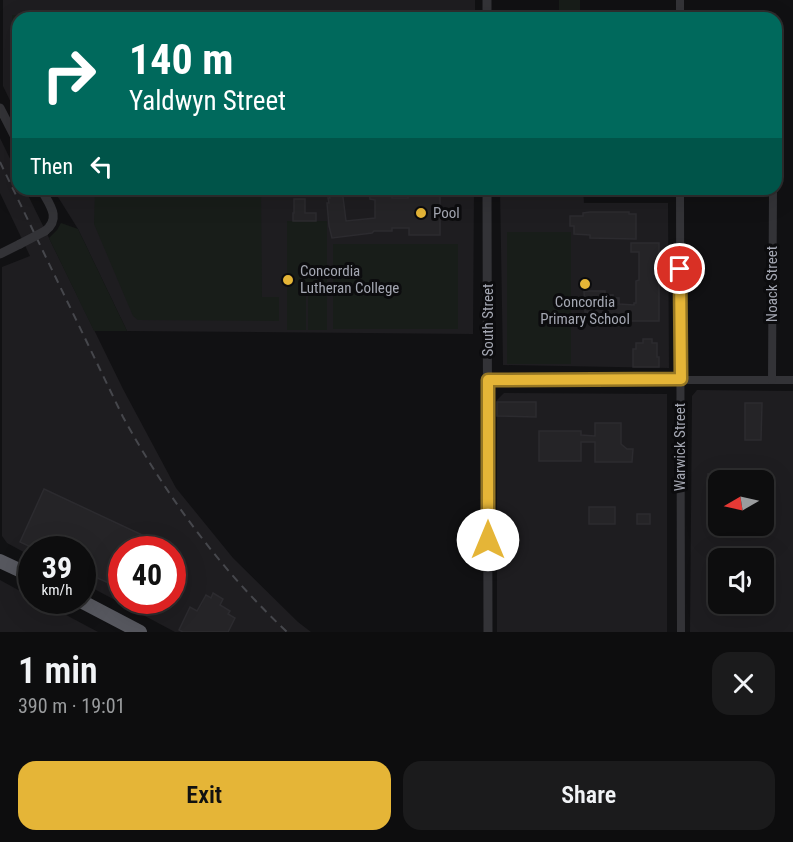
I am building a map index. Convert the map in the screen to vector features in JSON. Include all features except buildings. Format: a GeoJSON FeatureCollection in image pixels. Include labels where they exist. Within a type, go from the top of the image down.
{"type":"FeatureCollection","features":[{"type":"Feature","properties":{"kind":"highway"},"geometry":{"type":"LineString","coordinates":[[0,561],[18,569]]}},
{"type":"Feature","properties":{"kind":"highway"},"geometry":{"type":"LineString","coordinates":[[96,609],[140,632]]}},
{"type":"Feature","properties":{"kind":"street"},"geometry":{"type":"LineString","coordinates":[[0,108],[12,131]]}},
{"type":"Feature","properties":{"kind":"street"},"geometry":{"type":"LineString","coordinates":[[0,254],[50,227],[54,217],[45,195]]}},
{"type":"Feature","properties":{"kind":"street","name":"South Street"},"geometry":{"type":"LineString","coordinates":[[487,195],[488,632]]}},
{"type":"Feature","properties":{"kind":"street","name":"Warwick Street"},"geometry":{"type":"LineString","coordinates":[[680,195],[681,632]]}},
{"type":"Feature","properties":{"kind":"street","name":"Noack Street"},"geometry":{"type":"LineString","coordinates":[[772,380],[773,195]]}},
{"type":"Feature","properties":{"kind":"street"},"geometry":{"type":"LineString","coordinates":[[488,380],[793,380]]}},
{"type":"Feature","properties":{"kind":"shaded area"},"geometry":{"type":"Polygon","coordinates":[[[3,0],[475,0],[475,12],[12,12],[12,105],[3,86],[3,0]]]}},
{"type":"Feature","properties":{"kind":"shaded area"},"geometry":{"type":"Polygon","coordinates":[[[559,0],[580,0],[580,12],[559,12],[559,0]]]}},
{"type":"Feature","properties":{"kind":"shaded area"},"geometry":{"type":"Polygon","coordinates":[[[0,138],[12,163],[12,195],[28,195],[123,389],[176,488],[233,558],[311,632],[175,632],[141,614],[186,614],[186,536],[108,536],[108,596],[96,590],[96,536],[18,536],[18,549],[7,543],[2,536],[2,267],[30,256],[0,193],[0,138]]]}},
{"type":"Feature","properties":{"kind":"shaded area","name":"Concordia Lutheran College"},"geometry":{"type":"Polygon","coordinates":[[[57,195],[474,195],[473,334],[127,331],[78,229],[57,195]]]}},
{"type":"Feature","properties":{"kind":"shaded area"},"geometry":{"type":"Polygon","coordinates":[[[95,195],[261,195],[262,297],[279,297],[279,321],[138,320],[133,316],[94,224],[95,195]]]}},
{"type":"Feature","properties":{"kind":"shaded area","name":"Concordia Primary School"},"geometry":{"type":"Polygon","coordinates":[[[500,195],[583,195],[584,203],[668,203],[669,368],[503,365],[500,195]]]}},
{"type":"Feature","properties":{"kind":"shaded area"},"geometry":{"type":"Polygon","coordinates":[[[287,221],[327,221],[327,330],[308,330],[308,294],[306,295],[306,330],[287,330],[287,221]]]}},
{"type":"Feature","properties":{"kind":"shaded area"},"geometry":{"type":"Polygon","coordinates":[[[61,223],[78,229],[127,331],[94,331],[49,238],[61,223]]]}},
{"type":"Feature","properties":{"kind":"shaded area"},"geometry":{"type":"Polygon","coordinates":[[[507,232],[571,232],[571,364],[507,364],[507,232]]]}},
{"type":"Feature","properties":{"kind":"shaded area"},"geometry":{"type":"Polygon","coordinates":[[[333,244],[458,244],[458,329],[333,329],[333,244]]]}},
{"type":"Feature","properties":{"kind":"shaded area"},"geometry":{"type":"Polygon","coordinates":[[[697,390],[793,391],[793,632],[690,632],[692,396],[697,390]]]}},
{"type":"Feature","properties":{"kind":"shaded area"},"geometry":{"type":"Polygon","coordinates":[[[504,393],[667,394],[667,632],[497,632],[497,400],[504,393]]]}},
{"type":"Feature","properties":{"kind":"shaded area"},"geometry":{"type":"Polygon","coordinates":[[[0,580],[18,590],[18,614],[64,614],[98,632],[0,632],[0,580]]]}},
{"type":"Feature","properties":{"kind":"railway"},"geometry":{"type":"LineString","coordinates":[[0,162],[12,187]]}},
{"type":"Feature","properties":{"kind":"railway"},"geometry":{"type":"LineString","coordinates":[[16,195],[123,417],[140,447],[196,531],[239,583],[287,632]]}},
{"type":"Feature","properties":{"kind":"place","name":"Pool"},"geometry":{"type":"Point","coordinates":[421,213]}},
{"type":"Feature","properties":{"kind":"place","name":"Concordia Lutheran College"},"geometry":{"type":"Point","coordinates":[288,280]}},
{"type":"Feature","properties":{"kind":"place","name":"Concordia Primary School"},"geometry":{"type":"Point","coordinates":[585,284]}},
{"type":"Feature","properties":{"kind":"route"},"geometry":{"type":"LineString","coordinates":[[488,540],[488,380],[681,379],[680,269]]}}]}
